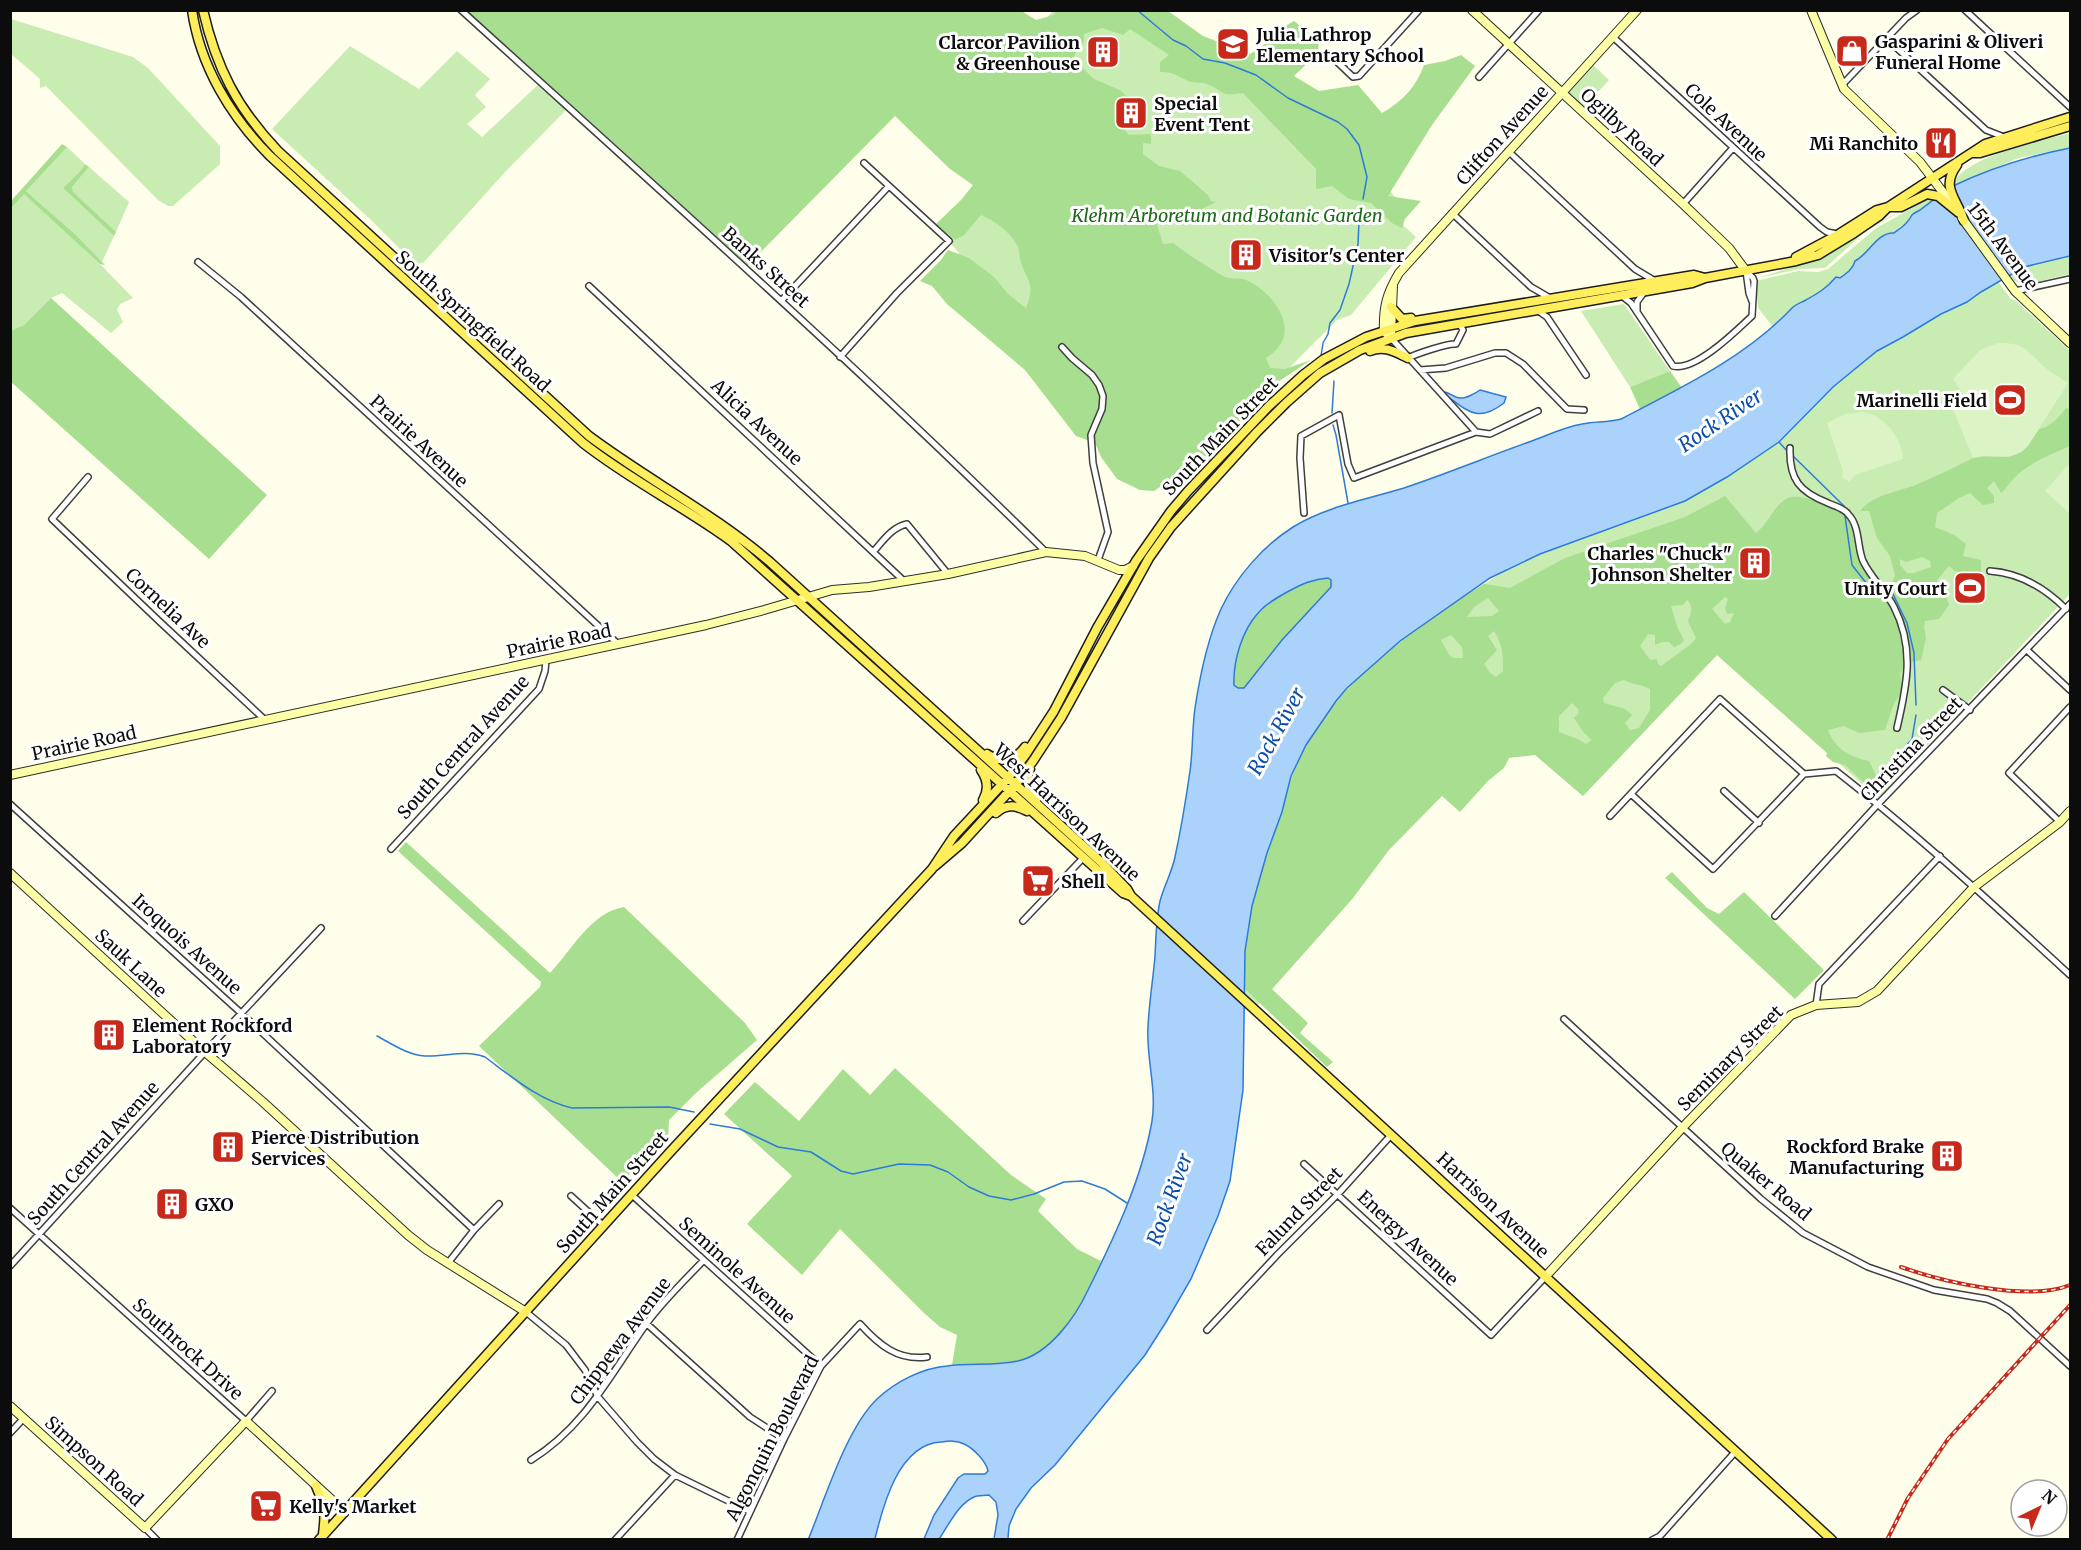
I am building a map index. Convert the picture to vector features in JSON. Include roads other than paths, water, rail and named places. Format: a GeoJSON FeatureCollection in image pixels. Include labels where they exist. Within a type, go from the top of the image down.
{"type":"FeatureCollection","features":[{"type":"Feature","properties":{"kind":"main road","name":"South Springfield Road"},"geometry":{"type":"LineString","coordinates":[[192,10],[201,47],[212,75],[241,125],[270,156],[583,443],[626,476],[696,517],[725,537],[797,600]]}},
{"type":"Feature","properties":{"kind":"main road","name":"South Springfield Road"},"geometry":{"type":"LineString","coordinates":[[203,10],[210,40],[231,92],[248,117],[278,151],[589,436],[620,459],[730,529],[808,596]]}},
{"type":"Feature","properties":{"kind":"main road","name":"South Main Street"},"geometry":{"type":"LineString","coordinates":[[932,869],[946,845],[1005,781],[1041,732],[1133,566],[1160,526],[1188,491],[1286,389],[1324,359],[1366,337],[1388,332],[1459,323],[1621,296],[1807,259],[1827,250],[1872,221],[1888,207],[1985,144],[2068,120]]}},
{"type":"Feature","properties":{"kind":"main road","name":"South Main Street"},"geometry":{"type":"LineString","coordinates":[[1972,153],[1980,153],[2068,120]]}},
{"type":"Feature","properties":{"kind":"main road"},"geometry":{"type":"LineString","coordinates":[[1959,213],[1944,200],[1942,189],[1962,159]]}},
{"type":"Feature","properties":{"kind":"main road"},"geometry":{"type":"LineString","coordinates":[[1888,207],[1900,207],[1922,195],[1942,189],[1950,190],[1960,207],[1964,221]]}},
{"type":"Feature","properties":{"kind":"main road","name":"South Main Street"},"geometry":{"type":"LineString","coordinates":[[1787,262],[1821,245],[1877,210],[1888,207]]}},
{"type":"Feature","properties":{"kind":"main road","name":"South Main Street"},"geometry":{"type":"LineString","coordinates":[[321,1537],[932,869],[947,858],[1012,788],[1061,718],[1159,543],[1193,501],[1297,393],[1342,360],[1388,332],[1415,321],[1694,275],[1706,278]]}},
{"type":"Feature","properties":{"kind":"main road"},"geometry":{"type":"LineString","coordinates":[[1391,307],[1398,316],[1405,319],[1436,314],[1444,316]]}},
{"type":"Feature","properties":{"kind":"main road"},"geometry":{"type":"LineString","coordinates":[[1297,393],[1349,361],[1373,350],[1390,350],[1408,358]]}},
{"type":"Feature","properties":{"kind":"main road","name":"West Harrison Avenue"},"geometry":{"type":"LineString","coordinates":[[808,596],[970,742],[1040,819],[1086,852]]}},
{"type":"Feature","properties":{"kind":"main road","name":"West Harrison Avenue"},"geometry":{"type":"LineString","coordinates":[[797,600],[919,709],[1005,781]]}},
{"type":"Feature","properties":{"kind":"main road"},"geometry":{"type":"LineString","coordinates":[[970,742],[995,759],[1013,758],[1022,751],[1046,713],[1062,696]]}},
{"type":"Feature","properties":{"kind":"main road"},"geometry":{"type":"LineString","coordinates":[[919,709],[983,772],[987,789],[977,811]]}},
{"type":"Feature","properties":{"kind":"main road"},"geometry":{"type":"LineString","coordinates":[[1033,761],[1028,777],[1033,795],[1074,834],[1086,852]]}},
{"type":"Feature","properties":{"kind":"main road","name":"West Harrison Avenue"},"geometry":{"type":"LineString","coordinates":[[1012,788],[1127,889],[1131,896]]}},
{"type":"Feature","properties":{"kind":"main road"},"geometry":{"type":"LineString","coordinates":[[947,858],[960,850],[1005,806],[1016,806],[1040,819]]}},
{"type":"Feature","properties":{"kind":"main road","name":"Harrison Avenue"},"geometry":{"type":"LineString","coordinates":[[1131,896],[1832,1539]]}},
{"type":"Feature","properties":{"kind":"main road"},"geometry":{"type":"LineString","coordinates":[[316,1486],[326,1514],[321,1537]]}},
{"type":"Feature","properties":{"kind":"street","name":"Banks Street"},"geometry":{"type":"LineString","coordinates":[[461,10],[781,300],[991,497],[1046,552]]}},
{"type":"Feature","properties":{"kind":"street"},"geometry":{"type":"LineString","coordinates":[[1333,58],[1353,77],[1359,76],[1419,10]]}},
{"type":"Feature","properties":{"kind":"street","name":"Ogilby Road"},"geometry":{"type":"LineString","coordinates":[[1472,10],[1683,204],[1728,248],[1746,271]]}},
{"type":"Feature","properties":{"kind":"street"},"geometry":{"type":"LineString","coordinates":[[1479,77],[1539,10]]}},
{"type":"Feature","properties":{"kind":"street","name":"Clifton Avenue"},"geometry":{"type":"LineString","coordinates":[[1388,332],[1386,300],[1405,264],[1637,10]]}},
{"type":"Feature","properties":{"kind":"street"},"geometry":{"type":"LineString","coordinates":[[1811,10],[1842,86],[1920,162],[1942,189]]}},
{"type":"Feature","properties":{"kind":"street"},"geometry":{"type":"LineString","coordinates":[[1842,86],[1906,18],[1917,10]]}},
{"type":"Feature","properties":{"kind":"street"},"geometry":{"type":"LineString","coordinates":[[1965,10],[2069,105],[2068,120]]}},
{"type":"Feature","properties":{"kind":"street","name":"Cole Avenue"},"geometry":{"type":"LineString","coordinates":[[1613,37],[1732,149],[1820,227],[1832,234],[1839,234]]}},
{"type":"Feature","properties":{"kind":"street"},"geometry":{"type":"LineString","coordinates":[[1887,39],[1986,130],[2004,137]]}},
{"type":"Feature","properties":{"kind":"street"},"geometry":{"type":"LineString","coordinates":[[1985,144],[1988,135],[1986,130]]}},
{"type":"Feature","properties":{"kind":"street"},"geometry":{"type":"LineString","coordinates":[[1683,204],[1732,149]]}},
{"type":"Feature","properties":{"kind":"street"},"geometry":{"type":"LineString","coordinates":[[1508,151],[1635,269],[1656,281]]}},
{"type":"Feature","properties":{"kind":"street"},"geometry":{"type":"LineString","coordinates":[[840,357],[897,293],[949,241],[864,164]]}},
{"type":"Feature","properties":{"kind":"street"},"geometry":{"type":"LineString","coordinates":[[781,300],[888,187]]}},
{"type":"Feature","properties":{"kind":"street"},"geometry":{"type":"LineString","coordinates":[[1452,213],[1531,287],[1552,298]]}},
{"type":"Feature","properties":{"kind":"street","name":"15th Avenue"},"geometry":{"type":"LineString","coordinates":[[1959,213],[2014,291],[2070,343]]}},
{"type":"Feature","properties":{"kind":"street"},"geometry":{"type":"LineString","coordinates":[[1820,227],[1824,237],[1821,245]]}},
{"type":"Feature","properties":{"kind":"street","name":"Prairie Avenue"},"geometry":{"type":"LineString","coordinates":[[198,262],[241,297],[618,644]]}},
{"type":"Feature","properties":{"kind":"street"},"geometry":{"type":"LineString","coordinates":[[1633,285],[1637,275],[1635,269]]}},
{"type":"Feature","properties":{"kind":"street"},"geometry":{"type":"LineString","coordinates":[[1621,296],[1630,301],[1637,310],[1673,366],[1685,367],[1718,347],[1752,316],[1754,281],[1746,271]]}},
{"type":"Feature","properties":{"kind":"street"},"geometry":{"type":"LineString","coordinates":[[2014,291],[2070,279]]}},
{"type":"Feature","properties":{"kind":"street"},"geometry":{"type":"LineString","coordinates":[[1393,283],[1388,332],[1408,358],[1476,432]]}},
{"type":"Feature","properties":{"kind":"street","name":"Alicia Avenue"},"geometry":{"type":"LineString","coordinates":[[589,286],[904,581]]}},
{"type":"Feature","properties":{"kind":"street"},"geometry":{"type":"LineString","coordinates":[[1528,302],[1533,294],[1531,287]]}},
{"type":"Feature","properties":{"kind":"street"},"geometry":{"type":"LineString","coordinates":[[1637,310],[1637,302],[1645,291]]}},
{"type":"Feature","properties":{"kind":"street"},"geometry":{"type":"LineString","coordinates":[[1550,322],[1558,306]]}},
{"type":"Feature","properties":{"kind":"street"},"geometry":{"type":"LineString","coordinates":[[1536,310],[1544,314],[1586,375]]}},
{"type":"Feature","properties":{"kind":"street"},"geometry":{"type":"LineString","coordinates":[[1408,358],[1450,343],[1456,344],[1463,330],[1459,323]]}},
{"type":"Feature","properties":{"kind":"street"},"geometry":{"type":"LineString","coordinates":[[1062,347],[1092,375],[1103,396],[1102,409],[1091,435],[1093,463],[1108,532],[1098,560]]}},
{"type":"Feature","properties":{"kind":"street"},"geometry":{"type":"LineString","coordinates":[[1420,370],[1446,368],[1495,353],[1506,353],[1523,364],[1567,409],[1584,410]]}},
{"type":"Feature","properties":{"kind":"street"},"geometry":{"type":"LineString","coordinates":[[1304,513],[1300,458],[1301,436],[1339,415],[1348,464],[1354,478],[1476,432],[1490,434],[1538,411]]}},
{"type":"Feature","properties":{"kind":"street"},"geometry":{"type":"LineString","coordinates":[[1790,448],[1793,474],[1801,489],[1848,513],[1854,524],[1863,561],[1894,605],[1902,625],[1908,650],[1908,674],[1897,728]]}},
{"type":"Feature","properties":{"kind":"street","name":"Cornelia Ave"},"geometry":{"type":"LineString","coordinates":[[88,477],[52,519],[264,719]]}},
{"type":"Feature","properties":{"kind":"street"},"geometry":{"type":"LineString","coordinates":[[873,552],[891,532],[900,526],[907,525],[948,574]]}},
{"type":"Feature","properties":{"kind":"street","name":"Prairie Road"},"geometry":{"type":"LineString","coordinates":[[10,775],[618,644],[764,610],[832,590],[948,574],[1046,552],[1079,555],[1098,560],[1112,568]]}},
{"type":"Feature","properties":{"kind":"street"},"geometry":{"type":"LineString","coordinates":[[1112,568],[1125,570],[1133,566]]}},
{"type":"Feature","properties":{"kind":"street"},"geometry":{"type":"LineString","coordinates":[[1112,568],[1120,579],[1120,589]]}},
{"type":"Feature","properties":{"kind":"street"},"geometry":{"type":"LineString","coordinates":[[1990,571],[2004,572],[2044,589],[2068,607]]}},
{"type":"Feature","properties":{"kind":"street","name":"Christina Street"},"geometry":{"type":"LineString","coordinates":[[1775,916],[1878,804],[2068,607]]}},
{"type":"Feature","properties":{"kind":"street"},"geometry":{"type":"LineString","coordinates":[[2028,651],[2070,690]]}},
{"type":"Feature","properties":{"kind":"street","name":"South Central Avenue"},"geometry":{"type":"LineString","coordinates":[[391,849],[539,689],[546,660]]}},
{"type":"Feature","properties":{"kind":"street"},"geometry":{"type":"LineString","coordinates":[[1943,690],[1970,710]]}},
{"type":"Feature","properties":{"kind":"street"},"geometry":{"type":"LineString","coordinates":[[1610,816],[1720,699],[1804,774]]}},
{"type":"Feature","properties":{"kind":"street"},"geometry":{"type":"LineString","coordinates":[[2060,822],[2009,773],[2070,707]]}},
{"type":"Feature","properties":{"kind":"street"},"geometry":{"type":"LineString","coordinates":[[1631,794],[1713,869],[1804,774],[1836,771],[1940,856],[2070,975]]}},
{"type":"Feature","properties":{"kind":"street"},"geometry":{"type":"LineString","coordinates":[[1724,791],[1759,823]]}},
{"type":"Feature","properties":{"kind":"street","name":"Iroquois Avenue"},"geometry":{"type":"LineString","coordinates":[[10,804],[241,1013],[474,1230]]}},
{"type":"Feature","properties":{"kind":"street","name":"Seminary Street"},"geometry":{"type":"LineString","coordinates":[[1546,1276],[1682,1128],[1791,1015],[1816,1005],[1858,1002],[1877,991],[1974,887],[2060,822],[2070,811]]}},
{"type":"Feature","properties":{"kind":"street"},"geometry":{"type":"LineString","coordinates":[[1023,921],[1086,852]]}},
{"type":"Feature","properties":{"kind":"street"},"geometry":{"type":"LineString","coordinates":[[1816,1005],[1818,984],[1940,856]]}},
{"type":"Feature","properties":{"kind":"street","name":"Sauk Lane"},"geometry":{"type":"LineString","coordinates":[[10,873],[408,1235],[448,1263]]}},
{"type":"Feature","properties":{"kind":"street","name":"South Central Avenue"},"geometry":{"type":"LineString","coordinates":[[10,1266],[321,928]]}},
{"type":"Feature","properties":{"kind":"street","name":"Quaker Road"},"geometry":{"type":"LineString","coordinates":[[1564,1019],[1761,1199],[1803,1233],[1868,1267],[1934,1290],[1987,1299],[2010,1311],[2070,1366]]}},
{"type":"Feature","properties":{"kind":"street","name":"Falund Street"},"geometry":{"type":"LineString","coordinates":[[1207,1330],[1338,1194],[1392,1134]]}},
{"type":"Feature","properties":{"kind":"street","name":"Energy Avenue"},"geometry":{"type":"LineString","coordinates":[[1304,1164],[1491,1335],[1546,1276]]}},
{"type":"Feature","properties":{"kind":"street"},"geometry":{"type":"LineString","coordinates":[[571,1196],[604,1226]]}},
{"type":"Feature","properties":{"kind":"street","name":"Seminole Avenue"},"geometry":{"type":"LineString","coordinates":[[633,1196],[821,1366]]}},
{"type":"Feature","properties":{"kind":"street"},"geometry":{"type":"LineString","coordinates":[[500,1204],[474,1230],[448,1263],[526,1312],[566,1345],[585,1370],[598,1397],[654,1459],[675,1475],[749,1511]]}},
{"type":"Feature","properties":{"kind":"street","name":"Southrock Drive"},"geometry":{"type":"LineString","coordinates":[[10,1208],[345,1512]]}},
{"type":"Feature","properties":{"kind":"street","name":"Chippewa Avenue"},"geometry":{"type":"LineString","coordinates":[[531,1460],[582,1417],[663,1302],[704,1261]]}},
{"type":"Feature","properties":{"kind":"street"},"geometry":{"type":"LineString","coordinates":[[647,1324],[750,1417],[784,1439]]}},
{"type":"Feature","properties":{"kind":"street","name":"Algonquin Boulevard"},"geometry":{"type":"LineString","coordinates":[[737,1539],[821,1366],[860,1324],[881,1344],[903,1357],[913,1359],[927,1357]]}},
{"type":"Feature","properties":{"kind":"street"},"geometry":{"type":"LineString","coordinates":[[145,1528],[272,1391]]}},
{"type":"Feature","properties":{"kind":"street","name":"Simpson Road"},"geometry":{"type":"LineString","coordinates":[[10,1406],[157,1539]]}},
{"type":"Feature","properties":{"kind":"street"},"geometry":{"type":"LineString","coordinates":[[10,1433],[24,1418]]}},
{"type":"Feature","properties":{"kind":"street"},"geometry":{"type":"LineString","coordinates":[[1652,1539],[1660,1536],[1736,1451]]}},
{"type":"Feature","properties":{"kind":"street"},"geometry":{"type":"LineString","coordinates":[[615,1539],[675,1475]]}},
{"type":"Feature","properties":{"kind":"water","name":"Rock River"},"geometry":{"type":"Polygon","coordinates":[[[2070,148],[2070,256],[2024,267],[1967,302],[1941,314],[1877,351],[1833,387],[1779,442],[1727,477],[1685,501],[1540,554],[1490,578],[1400,641],[1347,688],[1306,745],[1291,776],[1282,812],[1267,853],[1252,906],[1245,951],[1243,1090],[1230,1181],[1191,1279],[1166,1322],[1145,1355],[1055,1465],[1031,1488],[1016,1509],[1009,1526],[1008,1539],[994,1539],[998,1515],[996,1502],[989,1495],[976,1496],[963,1504],[939,1539],[924,1539],[934,1515],[958,1478],[964,1474],[985,1474],[988,1471],[982,1459],[971,1448],[950,1441],[926,1445],[914,1453],[904,1465],[888,1494],[875,1539],[808,1540],[846,1446],[866,1412],[877,1399],[900,1382],[938,1367],[1009,1363],[1040,1351],[1060,1333],[1076,1312],[1117,1229],[1141,1165],[1152,1121],[1153,1097],[1148,1027],[1158,915],[1160,901],[1174,863],[1181,825],[1191,763],[1195,708],[1202,670],[1221,609],[1234,585],[1251,563],[1271,543],[1293,527],[1319,514],[1420,483],[1569,427],[1621,419],[1712,370],[1754,342],[1793,307],[1822,290],[1836,277],[1840,278],[1878,240],[1894,233],[1913,214],[1949,188],[1996,168],[2070,148]],[[1328,578],[1303,584],[1273,600],[1259,612],[1243,637],[1235,666],[1234,685],[1244,688],[1282,640],[1331,587],[1331,580],[1328,578]]]}},
{"type":"Feature","properties":{"kind":"water"},"geometry":{"type":"Polygon","coordinates":[[[1480,390],[1506,397],[1504,403],[1486,413],[1479,414],[1466,409],[1444,394],[1445,392],[1462,398],[1480,390]]]}},
{"type":"Feature","properties":{"kind":"waterway"},"geometry":{"type":"LineString","coordinates":[[1137,10],[1173,40],[1186,46],[1203,59],[1225,63],[1256,75],[1288,98],[1338,122],[1347,129],[1359,145],[1367,177],[1363,199]]}},
{"type":"Feature","properties":{"kind":"waterway"},"geometry":{"type":"LineString","coordinates":[[1321,356],[1330,323],[1340,310],[1349,284],[1358,244],[1359,221]]}},
{"type":"Feature","properties":{"kind":"waterway"},"geometry":{"type":"LineString","coordinates":[[1332,413],[1334,381]]}},
{"type":"Feature","properties":{"kind":"waterway"},"geometry":{"type":"LineString","coordinates":[[1333,425],[1348,503]]}},
{"type":"Feature","properties":{"kind":"waterway"},"geometry":{"type":"LineString","coordinates":[[1779,442],[1788,452]]}},
{"type":"Feature","properties":{"kind":"waterway"},"geometry":{"type":"LineString","coordinates":[[1792,455],[1844,506]]}},
{"type":"Feature","properties":{"kind":"waterway"},"geometry":{"type":"LineString","coordinates":[[1845,516],[1852,565],[1874,593],[1881,592]]}},
{"type":"Feature","properties":{"kind":"waterway"},"geometry":{"type":"LineString","coordinates":[[1886,591],[1891,590],[1907,623],[1914,653],[1916,705]]}},
{"type":"Feature","properties":{"kind":"waterway"},"geometry":{"type":"LineString","coordinates":[[1881,775],[1912,739],[1916,715]]}},
{"type":"Feature","properties":{"kind":"waterway"},"geometry":{"type":"LineString","coordinates":[[377,1036],[412,1054],[433,1056],[470,1054],[485,1057],[538,1094],[572,1108],[669,1107],[694,1112]]}},
{"type":"Feature","properties":{"kind":"waterway"},"geometry":{"type":"LineString","coordinates":[[710,1124],[740,1129],[778,1147],[811,1152],[841,1171],[853,1174],[899,1164],[930,1165],[948,1172],[969,1187],[989,1196],[1011,1200],[1064,1182],[1082,1181],[1105,1189],[1127,1203]]}},
{"type":"Feature","properties":{"kind":"railway"},"geometry":{"type":"LineString","coordinates":[[1901,1267],[1939,1279],[2010,1291],[2053,1290],[2070,1285]]}},
{"type":"Feature","properties":{"kind":"railway"},"geometry":{"type":"LineString","coordinates":[[1887,1540],[1908,1498],[1948,1439],[2070,1305]]}},
{"type":"Feature","properties":{"kind":"place","name":"Julia Lathrop Elementary School"},"geometry":{"type":"Point","coordinates":[1233,44]}},
{"type":"Feature","properties":{"kind":"place","name":"Gasparini & Oliveri Funeral Home"},"geometry":{"type":"Point","coordinates":[1852,51]}},
{"type":"Feature","properties":{"kind":"place","name":"Clarcor Pavilion & Greenhouse"},"geometry":{"type":"Point","coordinates":[1103,52]}},
{"type":"Feature","properties":{"kind":"place","name":"Special Event Tent"},"geometry":{"type":"Point","coordinates":[1131,113]}},
{"type":"Feature","properties":{"kind":"place","name":"Mi Ranchito"},"geometry":{"type":"Point","coordinates":[1941,143]}},
{"type":"Feature","properties":{"kind":"place","name":"Visitor's Center"},"geometry":{"type":"Point","coordinates":[1246,255]}},
{"type":"Feature","properties":{"kind":"place","name":"Marinelli Field"},"geometry":{"type":"Point","coordinates":[2010,400]}},
{"type":"Feature","properties":{"kind":"place","name":"Charles \"Chuck\" Johnson Shelter"},"geometry":{"type":"Point","coordinates":[1755,563]}},
{"type":"Feature","properties":{"kind":"place","name":"Unity Court"},"geometry":{"type":"Point","coordinates":[1970,588]}},
{"type":"Feature","properties":{"kind":"place","name":"Shell"},"geometry":{"type":"Point","coordinates":[1038,881]}},
{"type":"Feature","properties":{"kind":"place","name":"Element Rockford Laboratory"},"geometry":{"type":"Point","coordinates":[109,1035]}},
{"type":"Feature","properties":{"kind":"place","name":"Pierce Distribution Services"},"geometry":{"type":"Point","coordinates":[228,1147]}},
{"type":"Feature","properties":{"kind":"place","name":"Rockford Brake Manufacturing"},"geometry":{"type":"Point","coordinates":[1947,1156]}},
{"type":"Feature","properties":{"kind":"place","name":"GXO"},"geometry":{"type":"Point","coordinates":[172,1204]}},
{"type":"Feature","properties":{"kind":"place","name":"Kelly's Market"},"geometry":{"type":"Point","coordinates":[266,1506]}},
{"type":"Feature","properties":{"kind":"park label","name":"Klehm Arboretum and Botanic Garden"},"geometry":{"type":"Point","coordinates":[1227,215]}}]}
